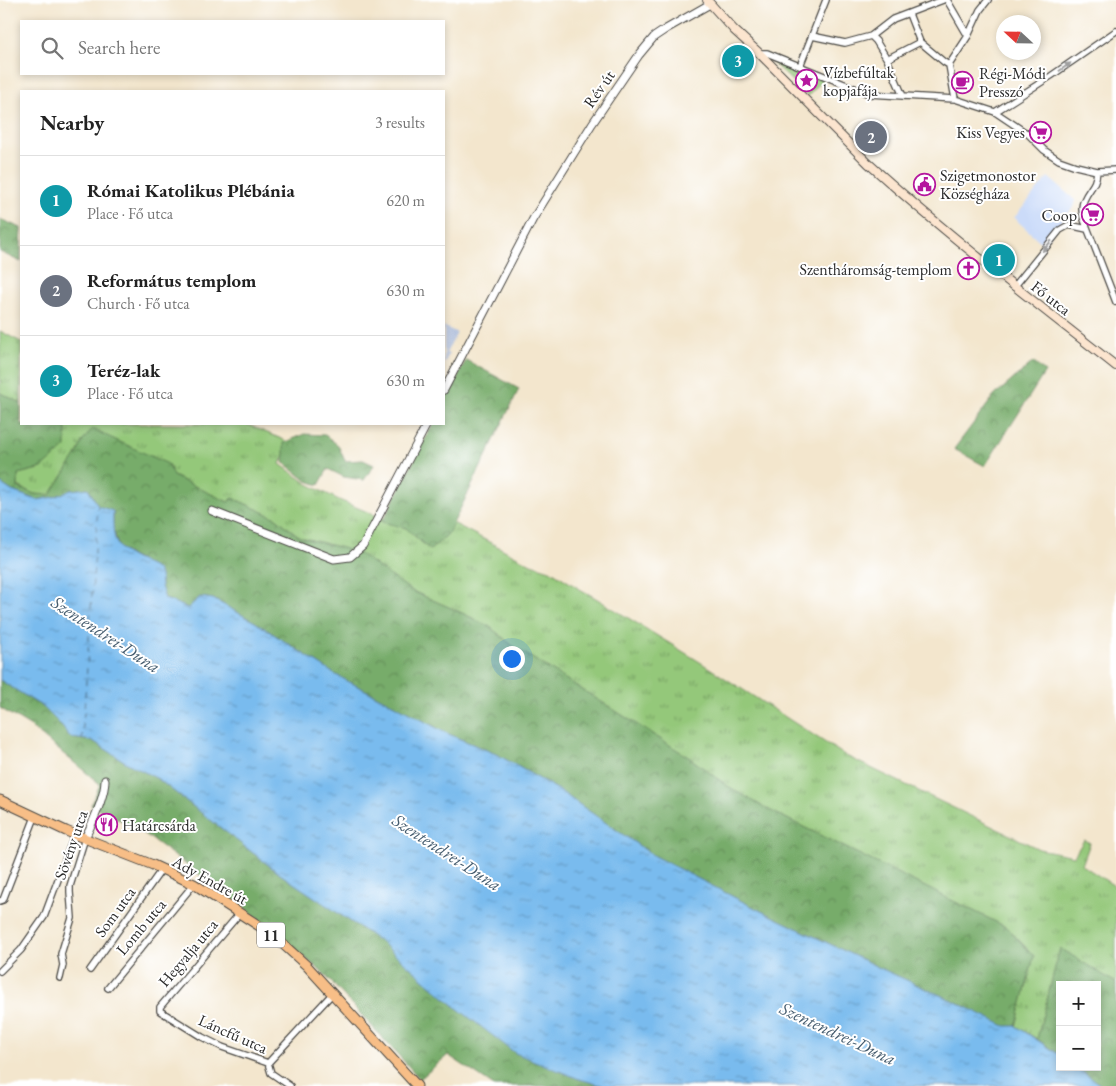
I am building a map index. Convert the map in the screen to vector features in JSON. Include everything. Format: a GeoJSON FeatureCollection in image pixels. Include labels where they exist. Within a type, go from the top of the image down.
{"type":"FeatureCollection","features":[{"type":"Feature","properties":{"kind":"main road","name":"Fő utca"},"geometry":{"type":"LineString","coordinates":[[708,2],[874,168],[923,212],[1014,287],[1116,366]]}},
{"type":"Feature","properties":{"kind":"main road","name":"11"},"geometry":{"type":"LineString","coordinates":[[0,800],[76,834]]}},
{"type":"Feature","properties":{"kind":"main road","name":"Ady Endre út"},"geometry":{"type":"LineString","coordinates":[[76,834],[194,884],[261,927],[307,966],[417,1086]]}},
{"type":"Feature","properties":{"kind":"street"},"geometry":{"type":"LineString","coordinates":[[800,66],[826,0]]}},
{"type":"Feature","properties":{"kind":"street"},"geometry":{"type":"LineString","coordinates":[[812,36],[845,43],[871,36],[894,19],[943,0]]}},
{"type":"Feature","properties":{"kind":"street"},"geometry":{"type":"LineString","coordinates":[[947,0],[968,36]]}},
{"type":"Feature","properties":{"kind":"street"},"geometry":{"type":"LineString","coordinates":[[955,98],[949,65],[968,36],[980,10],[988,0]]}},
{"type":"Feature","properties":{"kind":"street","name":"Rév út"},"geometry":{"type":"LineString","coordinates":[[445,388],[536,213],[639,54],[660,33],[708,2]]}},
{"type":"Feature","properties":{"kind":"street"},"geometry":{"type":"LineString","coordinates":[[909,14],[920,42],[949,65]]}},
{"type":"Feature","properties":{"kind":"street"},"geometry":{"type":"LineString","coordinates":[[995,112],[1116,32]]}},
{"type":"Feature","properties":{"kind":"street"},"geometry":{"type":"LineString","coordinates":[[871,36],[887,59],[903,96]]}},
{"type":"Feature","properties":{"kind":"street"},"geometry":{"type":"LineString","coordinates":[[887,59],[920,42]]}},
{"type":"Feature","properties":{"kind":"street"},"geometry":{"type":"LineString","coordinates":[[758,53],[767,53],[868,94],[955,98],[995,112],[1028,134],[1044,150],[1059,160],[1097,171],[1116,170]]}},
{"type":"Feature","properties":{"kind":"street"},"geometry":{"type":"LineString","coordinates":[[1097,171],[1092,189],[1083,201],[1082,217],[1116,302]]}},
{"type":"Feature","properties":{"kind":"street"},"geometry":{"type":"LineString","coordinates":[[1014,287],[1060,230],[1069,225],[1087,229]]}},
{"type":"Feature","properties":{"kind":"street"},"geometry":{"type":"LineString","coordinates":[[212,511],[334,559],[350,556],[363,546],[426,425]]}},
{"type":"Feature","properties":{"kind":"street","name":"Sövény utca"},"geometry":{"type":"LineString","coordinates":[[60,978],[61,954],[72,918],[70,886],[85,838],[98,808],[105,780]]}},
{"type":"Feature","properties":{"kind":"street"},"geometry":{"type":"LineString","coordinates":[[0,901],[3,900],[36,817]]}},
{"type":"Feature","properties":{"kind":"street"},"geometry":{"type":"LineString","coordinates":[[0,971],[22,950],[44,917],[76,834]]}},
{"type":"Feature","properties":{"kind":"street","name":"Som utca"},"geometry":{"type":"LineString","coordinates":[[90,970],[162,869]]}},
{"type":"Feature","properties":{"kind":"street","name":"Lomb utca"},"geometry":{"type":"LineString","coordinates":[[108,988],[194,884]]}},
{"type":"Feature","properties":{"kind":"street","name":"Hegyalja utca"},"geometry":{"type":"LineString","coordinates":[[160,1011],[160,1007],[240,913]]}},
{"type":"Feature","properties":{"kind":"street"},"geometry":{"type":"LineString","coordinates":[[268,1063],[333,993]]}},
{"type":"Feature","properties":{"kind":"street","name":"Láncfű utca"},"geometry":{"type":"LineString","coordinates":[[160,1011],[222,1047],[268,1063],[271,1073],[290,1086]]}},
{"type":"Feature","properties":{"kind":"shaded area"},"geometry":{"type":"Polygon","coordinates":[[[1048,177],[1075,200],[1075,205],[1043,244],[1014,218],[1048,177]]]}},
{"type":"Feature","properties":{"kind":"shaded area"},"geometry":{"type":"Polygon","coordinates":[[[445,327],[457,333],[446,353],[449,354],[445,362],[445,327]]]}},
{"type":"Feature","properties":{"kind":"green space"},"geometry":{"type":"Polygon","coordinates":[[[768,58],[782,62],[824,79],[808,96],[768,58]]]}},
{"type":"Feature","properties":{"kind":"green space"},"geometry":{"type":"Polygon","coordinates":[[[0,219],[20,228],[20,262],[0,252],[0,219]]]}},
{"type":"Feature","properties":{"kind":"green space"},"geometry":{"type":"Polygon","coordinates":[[[0,331],[20,341],[20,403],[0,393],[0,331]]]}},
{"type":"Feature","properties":{"kind":"green space"},"geometry":{"type":"Polygon","coordinates":[[[466,360],[519,389],[448,534],[430,550],[406,528],[382,522],[432,425],[445,425],[445,401],[466,360]]]}},
{"type":"Feature","properties":{"kind":"green space"},"geometry":{"type":"Polygon","coordinates":[[[1033,362],[1045,372],[985,466],[954,449],[994,396],[1033,362]]]}},
{"type":"Feature","properties":{"kind":"green space"},"geometry":{"type":"Polygon","coordinates":[[[0,393],[20,403],[20,425],[61,425],[66,429],[66,447],[42,468],[18,474],[18,487],[34,494],[50,495],[92,429],[168,464],[173,476],[228,502],[233,498],[276,518],[300,537],[357,552],[412,591],[490,627],[513,646],[690,758],[726,785],[765,808],[1006,927],[1034,956],[1016,1026],[1005,1027],[761,911],[654,856],[557,789],[498,755],[444,732],[336,675],[255,622],[213,599],[200,597],[188,608],[165,599],[160,575],[149,565],[119,548],[113,529],[113,511],[98,506],[88,488],[71,490],[54,497],[37,500],[12,491],[0,483],[0,393]]]}},
{"type":"Feature","properties":{"kind":"green space"},"geometry":{"type":"Polygon","coordinates":[[[61,425],[248,425],[289,442],[280,464],[308,484],[339,500],[406,528],[430,550],[448,534],[453,523],[531,564],[550,570],[700,662],[846,756],[1039,849],[1074,856],[1084,840],[1090,843],[1082,865],[1116,887],[1116,983],[1060,949],[1037,1039],[1016,1026],[1034,956],[1006,927],[765,808],[726,785],[690,758],[513,646],[490,627],[412,591],[357,552],[300,537],[276,518],[233,498],[228,502],[173,476],[168,464],[83,441],[76,456],[50,496],[34,494],[18,486],[18,474],[42,468],[66,429],[61,425]]]}},
{"type":"Feature","properties":{"kind":"green space"},"geometry":{"type":"Polygon","coordinates":[[[304,434],[325,435],[338,445],[345,461],[363,460],[374,465],[364,480],[344,477],[328,469],[319,485],[307,481],[284,463],[284,443],[304,434]]]}},
{"type":"Feature","properties":{"kind":"green space"},"geometry":{"type":"Polygon","coordinates":[[[0,680],[43,707],[71,738],[93,741],[127,763],[158,779],[280,874],[381,942],[457,1008],[579,1079],[604,1086],[494,1086],[448,1055],[420,1079],[323,973],[245,908],[138,829],[91,805],[100,784],[31,727],[0,708],[0,680]]]}},
{"type":"Feature","properties":{"kind":"green space"},"geometry":{"type":"Polygon","coordinates":[[[1060,948],[1116,983],[1116,1086],[1102,1086],[1081,1071],[1101,1071],[1101,981],[1056,981],[1056,1052],[1037,1039],[1060,948]]]}},
{"type":"Feature","properties":{"kind":"water","name":"Szentendrei-Duna"},"geometry":{"type":"Polygon","coordinates":[[[0,483],[12,491],[37,500],[54,497],[71,490],[88,488],[98,506],[113,511],[114,534],[119,547],[131,557],[158,570],[165,599],[188,608],[200,597],[213,599],[255,622],[336,675],[444,732],[498,755],[557,789],[654,856],[761,911],[882,969],[1005,1026],[1016,1026],[1056,1052],[1056,1071],[1081,1071],[1102,1086],[604,1086],[579,1079],[515,1053],[457,1008],[381,942],[280,874],[158,779],[127,763],[93,741],[71,738],[43,707],[0,680],[0,483]]]}},
{"type":"Feature","properties":{"kind":"ferry route"},"geometry":{"type":"LineString","coordinates":[[82,740],[98,506]]}},
{"type":"Feature","properties":{"kind":"place","name":"Teréz-lak"},"geometry":{"type":"Point","coordinates":[738,61]}},
{"type":"Feature","properties":{"kind":"place","name":"Vízbefúltak kopjafája"},"geometry":{"type":"Point","coordinates":[807,81]}},
{"type":"Feature","properties":{"kind":"place","name":"Régi-Módi Presszó"},"geometry":{"type":"Point","coordinates":[963,82]}},
{"type":"Feature","properties":{"kind":"place","name":"Kiss Vegyes"},"geometry":{"type":"Point","coordinates":[1041,132]}},
{"type":"Feature","properties":{"kind":"place","name":"Református templom"},"geometry":{"type":"Point","coordinates":[871,137]}},
{"type":"Feature","properties":{"kind":"place","name":"Szigetmonostor Községháza"},"geometry":{"type":"Point","coordinates":[924,184]}},
{"type":"Feature","properties":{"kind":"place","name":"Coop"},"geometry":{"type":"Point","coordinates":[1093,215]}},
{"type":"Feature","properties":{"kind":"place","name":"Római Katolikus Plébánia"},"geometry":{"type":"Point","coordinates":[999,260]}},
{"type":"Feature","properties":{"kind":"place","name":"Szentháromság-templom"},"geometry":{"type":"Point","coordinates":[968,269]}},
{"type":"Feature","properties":{"kind":"place","name":"Határcsárda"},"geometry":{"type":"Point","coordinates":[106,825]}}]}
